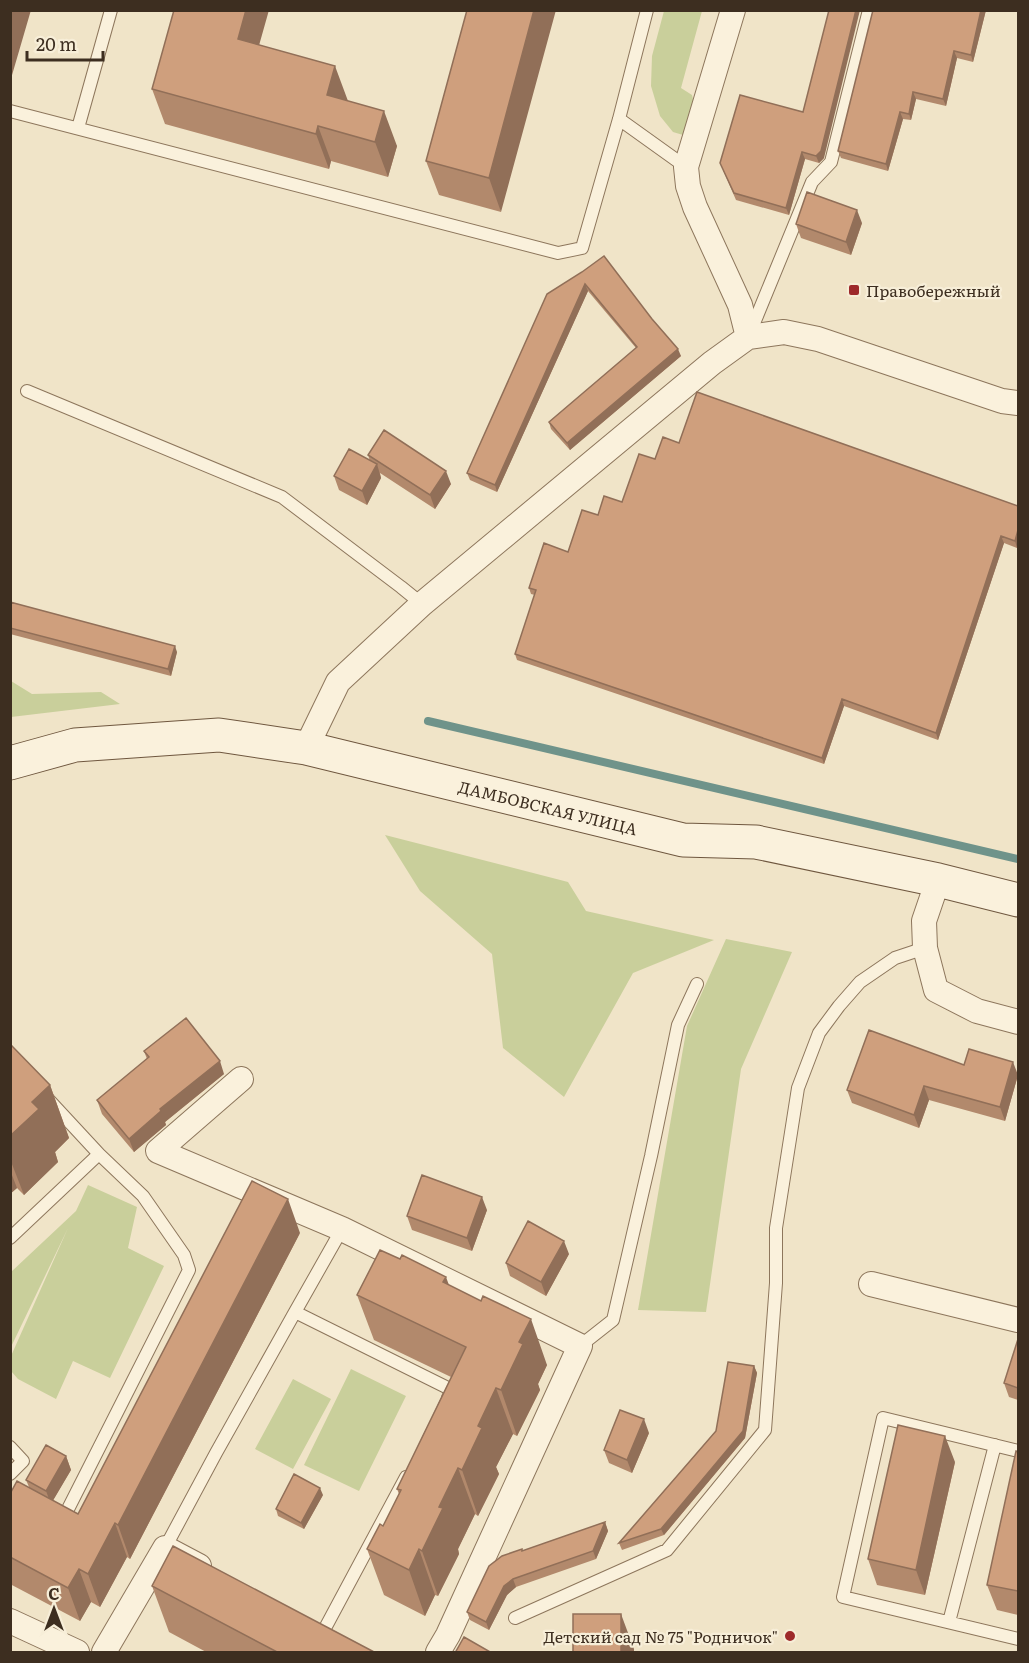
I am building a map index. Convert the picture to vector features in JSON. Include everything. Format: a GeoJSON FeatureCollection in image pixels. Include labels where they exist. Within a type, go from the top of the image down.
{"type":"FeatureCollection","features":[{"type":"Feature","properties":{"kind":"street"},"geometry":{"type":"LineString","coordinates":[[733,10],[686,167],[688,186],[695,207],[740,305],[748,337]]}},
{"type":"Feature","properties":{"kind":"street"},"geometry":{"type":"LineString","coordinates":[[306,748],[338,682],[422,604],[712,363],[748,337],[784,332],[818,339],[1002,401],[1018,403]]}},
{"type":"Feature","properties":{"kind":"street","name":"ДАМБОВСКАЯ УЛИЦА"},"geometry":{"type":"LineString","coordinates":[[10,763],[75,745],[219,735],[306,748],[683,840],[756,842],[938,880],[1018,900]]}},
{"type":"Feature","properties":{"kind":"street"},"geometry":{"type":"LineString","coordinates":[[938,880],[924,921],[925,948],[936,990],[977,1011],[1018,1022]]}},
{"type":"Feature","properties":{"kind":"street"},"geometry":{"type":"LineString","coordinates":[[241,1079],[158,1151],[342,1228],[580,1346],[438,1653]]}},
{"type":"Feature","properties":{"kind":"street"},"geometry":{"type":"LineString","coordinates":[[871,1284],[1018,1320]]}},
{"type":"Feature","properties":{"kind":"street"},"geometry":{"type":"LineString","coordinates":[[104,1653],[165,1548],[218,1576]]}},
{"type":"Feature","properties":{"kind":"street"},"geometry":{"type":"LineString","coordinates":[[302,1621],[332,1637]]}},
{"type":"Feature","properties":{"kind":"street"},"geometry":{"type":"LineString","coordinates":[[10,1622],[76,1653]]}},
{"type":"Feature","properties":{"kind":"lane"},"geometry":{"type":"LineString","coordinates":[[78,128],[111,10]]}},
{"type":"Feature","properties":{"kind":"lane"},"geometry":{"type":"LineString","coordinates":[[10,111],[558,253],[582,248],[647,10]]}},
{"type":"Feature","properties":{"kind":"lane"},"geometry":{"type":"LineString","coordinates":[[748,337],[812,182],[831,162],[869,10]]}},
{"type":"Feature","properties":{"kind":"lane"},"geometry":{"type":"LineString","coordinates":[[619,119],[686,167]]}},
{"type":"Feature","properties":{"kind":"lane"},"geometry":{"type":"LineString","coordinates":[[27,391],[282,497],[422,604]]}},
{"type":"Feature","properties":{"kind":"lane"},"geometry":{"type":"LineString","coordinates":[[515,1618],[667,1550],[765,1430],[776,1283],[776,1228],[798,1088],[819,1033],[860,982],[894,958],[925,948]]}},
{"type":"Feature","properties":{"kind":"lane"},"geometry":{"type":"LineString","coordinates":[[580,1346],[613,1320],[651,1156],[678,1025],[697,984]]}},
{"type":"Feature","properties":{"kind":"lane"},"geometry":{"type":"LineString","coordinates":[[42,1093],[99,1154],[143,1196],[184,1255],[189,1270],[63,1519],[53,1515]]}},
{"type":"Feature","properties":{"kind":"lane"},"geometry":{"type":"LineString","coordinates":[[10,1238],[99,1154]]}},
{"type":"Feature","properties":{"kind":"lane"},"geometry":{"type":"LineString","coordinates":[[165,1548],[342,1228]]}},
{"type":"Feature","properties":{"kind":"lane"},"geometry":{"type":"LineString","coordinates":[[295,1312],[452,1390],[441,1412]]}},
{"type":"Feature","properties":{"kind":"lane"},"geometry":{"type":"LineString","coordinates":[[1018,1451],[883,1418],[843,1597],[1018,1639]]}},
{"type":"Feature","properties":{"kind":"lane"},"geometry":{"type":"LineString","coordinates":[[949,1622],[995,1445]]}},
{"type":"Feature","properties":{"kind":"lane"},"geometry":{"type":"LineString","coordinates":[[10,1447],[23,1461],[10,1474]]}},
{"type":"Feature","properties":{"kind":"lane"},"geometry":{"type":"LineString","coordinates":[[332,1637],[412,1464]]}},
{"type":"Feature","properties":{"kind":"green space"},"geometry":{"type":"Polygon","coordinates":[[[664,11],[702,11],[681,88],[692,95],[694,106],[693,117],[683,135],[673,132],[660,116],[651,86],[652,56],[664,11]]]}},
{"type":"Feature","properties":{"kind":"green space"},"geometry":{"type":"Polygon","coordinates":[[[11,681],[32,694],[101,692],[120,704],[11,717],[11,681]]]}},
{"type":"Feature","properties":{"kind":"green space"},"geometry":{"type":"Polygon","coordinates":[[[385,835],[568,882],[586,911],[714,940],[633,973],[564,1097],[503,1048],[492,954],[420,891],[385,835]]]}},
{"type":"Feature","properties":{"kind":"green space"},"geometry":{"type":"Polygon","coordinates":[[[726,939],[792,952],[741,1069],[706,1312],[638,1310],[687,1026],[726,939]]]}},
{"type":"Feature","properties":{"kind":"green space"},"geometry":{"type":"Polygon","coordinates":[[[88,1185],[137,1207],[128,1248],[164,1266],[110,1378],[73,1361],[56,1399],[18,1379],[11,1371],[11,1356],[68,1228],[11,1347],[11,1272],[76,1211],[88,1185]]]}},
{"type":"Feature","properties":{"kind":"green space"},"geometry":{"type":"Polygon","coordinates":[[[351,1369],[406,1396],[359,1491],[304,1465],[351,1369]]]}},
{"type":"Feature","properties":{"kind":"green space"},"geometry":{"type":"Polygon","coordinates":[[[293,1379],[331,1399],[293,1469],[255,1449],[293,1379]]]}},
{"type":"Feature","properties":{"kind":"building"},"geometry":{"type":"Polygon","coordinates":[[[174,10],[246,10],[238,39],[335,66],[327,95],[384,111],[375,142],[318,126],[316,134],[152,89],[174,10]]]}},
{"type":"Feature","properties":{"kind":"building"},"geometry":{"type":"Polygon","coordinates":[[[467,10],[534,10],[489,178],[426,161],[467,10]]]}},
{"type":"Feature","properties":{"kind":"building"},"geometry":{"type":"Polygon","coordinates":[[[829,10],[856,10],[821,151],[816,156],[802,152],[786,208],[734,193],[720,163],[740,95],[803,112],[829,10]]]}},
{"type":"Feature","properties":{"kind":"building"},"geometry":{"type":"Polygon","coordinates":[[[873,10],[981,10],[971,55],[954,51],[943,99],[913,92],[909,114],[900,112],[886,164],[838,151],[873,10]]]}},
{"type":"Feature","properties":{"kind":"building"},"geometry":{"type":"Polygon","coordinates":[[[807,192],[857,210],[846,242],[796,224],[807,192]]]}},
{"type":"Feature","properties":{"kind":"building"},"geometry":{"type":"Polygon","coordinates":[[[604,256],[678,349],[567,443],[549,422],[637,347],[585,284],[495,485],[467,473],[547,294],[604,256]]]}},
{"type":"Feature","properties":{"kind":"building"},"geometry":{"type":"Polygon","coordinates":[[[697,392],[1018,506],[1018,530],[1015,541],[1001,536],[936,733],[842,699],[822,758],[515,654],[536,590],[529,588],[544,543],[568,552],[582,510],[598,515],[604,496],[622,502],[639,454],[655,459],[663,437],[679,443],[697,392]]]}},
{"type":"Feature","properties":{"kind":"building"},"geometry":{"type":"Polygon","coordinates":[[[384,430],[446,471],[430,495],[368,455],[384,430]]]}},
{"type":"Feature","properties":{"kind":"building"},"geometry":{"type":"Polygon","coordinates":[[[349,449],[377,464],[362,491],[334,476],[349,449]]]}},
{"type":"Feature","properties":{"kind":"building"},"geometry":{"type":"Polygon","coordinates":[[[10,602],[175,646],[168,669],[10,628],[10,602]]]}},
{"type":"Feature","properties":{"kind":"building"},"geometry":{"type":"Polygon","coordinates":[[[186,1018],[220,1061],[160,1109],[161,1111],[129,1139],[97,1100],[149,1057],[144,1051],[186,1018]]]}},
{"type":"Feature","properties":{"kind":"building"},"geometry":{"type":"Polygon","coordinates":[[[869,1030],[964,1065],[969,1049],[1013,1062],[1000,1107],[924,1086],[914,1115],[847,1090],[869,1030]]]}},
{"type":"Feature","properties":{"kind":"building"},"geometry":{"type":"Polygon","coordinates":[[[12,1046],[50,1085],[32,1102],[39,1109],[10,1136],[10,1047],[12,1046]]]}},
{"type":"Feature","properties":{"kind":"building"},"geometry":{"type":"Polygon","coordinates":[[[422,1175],[482,1197],[467,1238],[407,1216],[422,1175]]]}},
{"type":"Feature","properties":{"kind":"building"},"geometry":{"type":"Polygon","coordinates":[[[252,1181],[288,1199],[118,1525],[115,1523],[88,1574],[79,1569],[68,1588],[10,1557],[10,1494],[17,1481],[78,1514],[252,1181]]]}},
{"type":"Feature","properties":{"kind":"building"},"geometry":{"type":"Polygon","coordinates":[[[528,1221],[564,1241],[541,1282],[506,1263],[528,1221]]]}},
{"type":"Feature","properties":{"kind":"building"},"geometry":{"type":"Polygon","coordinates":[[[380,1250],[400,1259],[402,1255],[446,1277],[443,1282],[481,1301],[483,1296],[531,1319],[519,1342],[523,1344],[501,1390],[496,1388],[478,1426],[482,1428],[462,1470],[458,1468],[439,1507],[443,1508],[422,1551],[419,1549],[409,1570],[367,1549],[380,1524],[383,1526],[401,1490],[397,1489],[466,1347],[357,1295],[380,1250]]]}},
{"type":"Feature","properties":{"kind":"building"},"geometry":{"type":"Polygon","coordinates":[[[1018,1339],[1018,1388],[1004,1383],[1018,1339]]]}},
{"type":"Feature","properties":{"kind":"building"},"geometry":{"type":"Polygon","coordinates":[[[728,1362],[754,1366],[743,1431],[661,1529],[619,1543],[716,1431],[728,1362]]]}},
{"type":"Feature","properties":{"kind":"building"},"geometry":{"type":"Polygon","coordinates":[[[620,1410],[644,1419],[627,1460],[604,1450],[620,1410]]]}},
{"type":"Feature","properties":{"kind":"building"},"geometry":{"type":"Polygon","coordinates":[[[898,1425],[945,1436],[916,1570],[868,1559],[898,1425]]]}},
{"type":"Feature","properties":{"kind":"building"},"geometry":{"type":"Polygon","coordinates":[[[46,1445],[66,1456],[46,1491],[26,1480],[46,1445]]]}},
{"type":"Feature","properties":{"kind":"building"},"geometry":{"type":"Polygon","coordinates":[[[1016,1451],[1018,1452],[1018,1591],[987,1585],[1016,1451]]]}},
{"type":"Feature","properties":{"kind":"building"},"geometry":{"type":"Polygon","coordinates":[[[294,1474],[320,1488],[301,1523],[276,1509],[294,1474]]]}},
{"type":"Feature","properties":{"kind":"building"},"geometry":{"type":"Polygon","coordinates":[[[605,1522],[593,1551],[513,1579],[504,1586],[486,1622],[467,1612],[489,1566],[502,1556],[605,1522]]]}},
{"type":"Feature","properties":{"kind":"building"},"geometry":{"type":"Polygon","coordinates":[[[173,1546],[376,1653],[279,1653],[152,1586],[173,1546]]]}},
{"type":"Feature","properties":{"kind":"building"},"geometry":{"type":"Polygon","coordinates":[[[573,1614],[621,1614],[621,1653],[573,1653],[573,1614]]]}},
{"type":"Feature","properties":{"kind":"building"},"geometry":{"type":"Polygon","coordinates":[[[464,1637],[492,1653],[455,1653],[464,1637]]]}},
{"type":"Feature","properties":{"kind":"waterway"},"geometry":{"type":"LineString","coordinates":[[428,721],[1018,859]]}},
{"type":"Feature","properties":{"kind":"place","name":"Правобережный"},"geometry":{"type":"Point","coordinates":[854,290]}},
{"type":"Feature","properties":{"kind":"place","name":"Детский сад № 75 \"Родничок\""},"geometry":{"type":"Point","coordinates":[790,1636]}}]}
